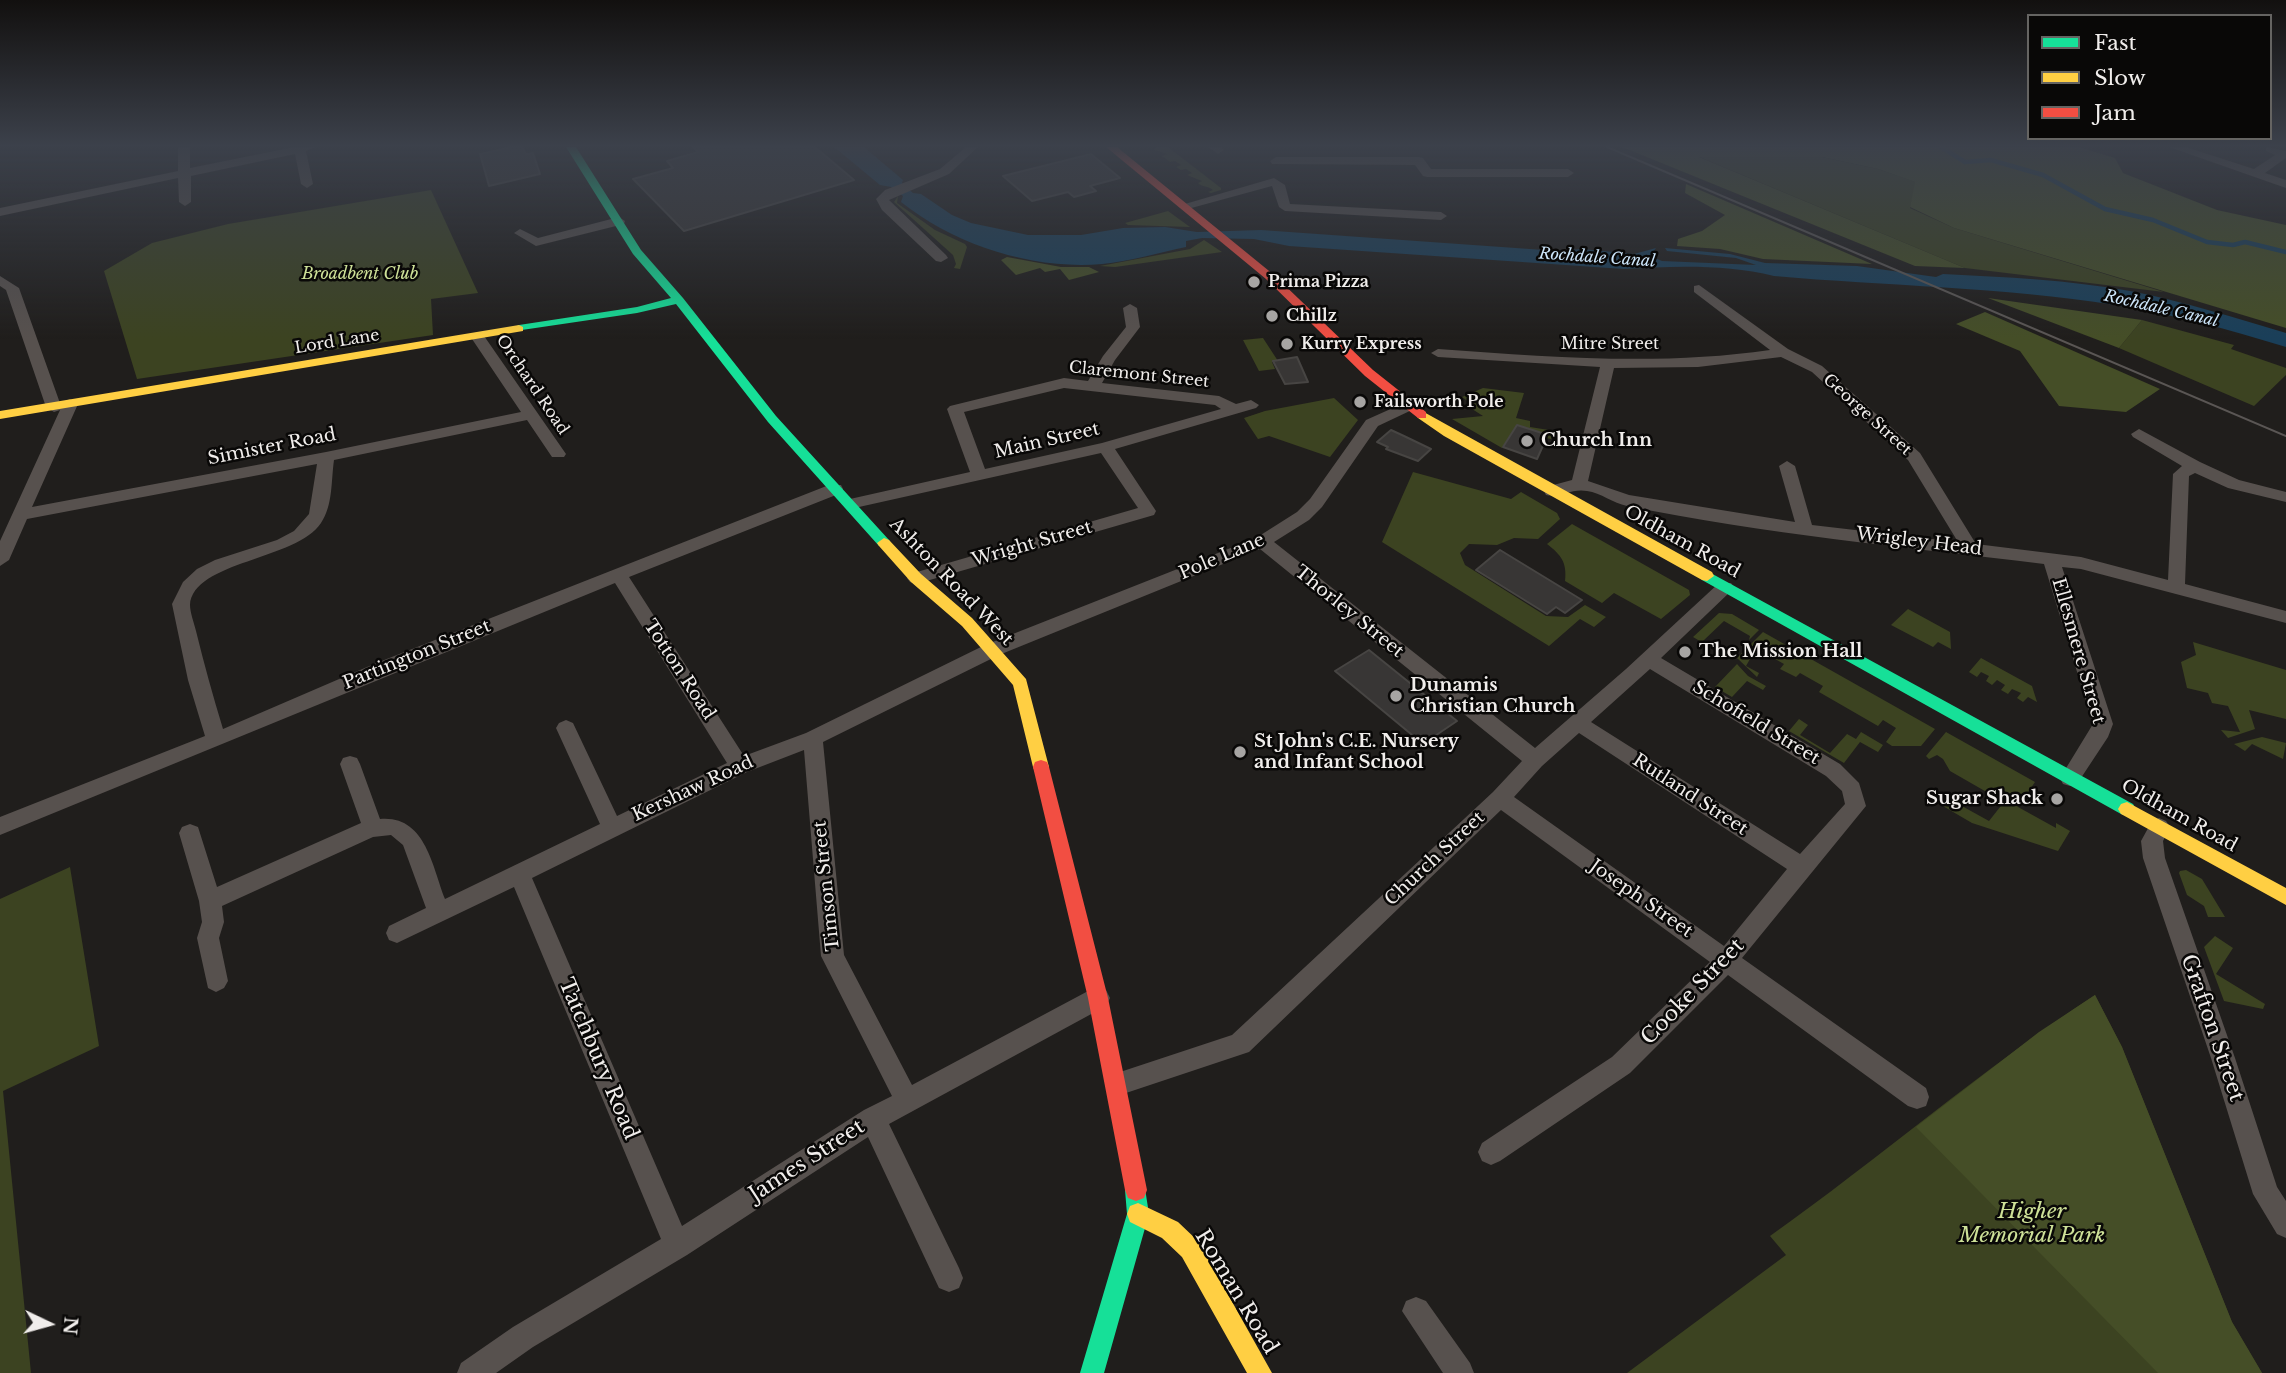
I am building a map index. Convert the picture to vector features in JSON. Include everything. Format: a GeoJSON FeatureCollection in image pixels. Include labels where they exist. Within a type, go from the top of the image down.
{"type":"FeatureCollection","features":[{"type":"Feature","properties":{"kind":"main road","name":"Ashton Road West"},"geometry":{"type":"LineString","coordinates":[[613,211],[637,252],[772,419],[916,578],[967,622],[1020,683],[1098,998],[1117,1084],[1138,1214]]}},
{"type":"Feature","properties":{"kind":"main road","name":"Oldham Road"},"geometry":{"type":"LineString","coordinates":[[1190,211],[1270,277],[1344,352],[1409,406],[1458,439],[2286,897]]}},
{"type":"Feature","properties":{"kind":"main road","name":"Lord Lane"},"geometry":{"type":"LineString","coordinates":[[0,415],[637,310],[678,300]]}},
{"type":"Feature","properties":{"kind":"main road"},"geometry":{"type":"LineString","coordinates":[[1093,1373],[1138,1214]]}},
{"type":"Feature","properties":{"kind":"main road","name":"Roman Road"},"geometry":{"type":"LineString","coordinates":[[1138,1214],[1170,1230],[1190,1249],[1260,1373]]}},
{"type":"Feature","properties":{"kind":"street"},"geometry":{"type":"LineString","coordinates":[[891,211],[941,258]]}},
{"type":"Feature","properties":{"kind":"street"},"geometry":{"type":"LineString","coordinates":[[1355,211],[1441,216]]}},
{"type":"Feature","properties":{"kind":"street"},"geometry":{"type":"LineString","coordinates":[[520,233],[534,249],[619,221]]}},
{"type":"Feature","properties":{"kind":"street"},"geometry":{"type":"LineString","coordinates":[[0,560],[62,405],[4,286]]}},
{"type":"Feature","properties":{"kind":"street","name":"George Street"},"geometry":{"type":"LineString","coordinates":[[1699,289],[1783,352],[1817,369],[1914,457],[1970,548]]}},
{"type":"Feature","properties":{"kind":"street"},"geometry":{"type":"LineString","coordinates":[[1093,385],[1108,359],[1133,327],[1130,309]]}},
{"type":"Feature","properties":{"kind":"street","name":"Orchard Road"},"geometry":{"type":"LineString","coordinates":[[477,336],[558,454]]}},
{"type":"Feature","properties":{"kind":"street","name":"Mitre Street"},"geometry":{"type":"LineString","coordinates":[[1438,353],[1608,363],[1749,359],[1783,352]]}},
{"type":"Feature","properties":{"kind":"street"},"geometry":{"type":"LineString","coordinates":[[1579,485],[1608,363]]}},
{"type":"Feature","properties":{"kind":"street","name":"Claremont Street"},"geometry":{"type":"LineString","coordinates":[[979,476],[955,409],[1064,383],[1219,401],[1235,410]]}},
{"type":"Feature","properties":{"kind":"street","name":"Main Street"},"geometry":{"type":"LineString","coordinates":[[850,505],[1105,447],[1251,405]]}},
{"type":"Feature","properties":{"kind":"street","name":"Pole Lane"},"geometry":{"type":"LineString","coordinates":[[992,650],[1262,542],[1303,516],[1316,503],[1372,423],[1409,406]]}},
{"type":"Feature","properties":{"kind":"street","name":"Simister Road"},"geometry":{"type":"LineString","coordinates":[[19,515],[326,457],[532,414]]}},
{"type":"Feature","properties":{"kind":"street"},"geometry":{"type":"LineString","coordinates":[[2138,434],[2194,466],[2234,484],[2286,497]]}},
{"type":"Feature","properties":{"kind":"street","name":"Wright Street"},"geometry":{"type":"LineString","coordinates":[[916,578],[1148,511],[1105,447]]}},
{"type":"Feature","properties":{"kind":"street"},"geometry":{"type":"LineString","coordinates":[[216,740],[198,680],[181,604],[183,594],[187,585],[211,569],[277,545],[306,529],[318,512],[326,457]]}},
{"type":"Feature","properties":{"kind":"street"},"geometry":{"type":"LineString","coordinates":[[1787,466],[1804,529]]}},
{"type":"Feature","properties":{"kind":"street"},"geometry":{"type":"LineString","coordinates":[[2176,589],[2181,474],[2194,466]]}},
{"type":"Feature","properties":{"kind":"street","name":"Wrigley Head"},"geometry":{"type":"LineString","coordinates":[[1552,491],[1563,484],[1579,485],[1611,492],[1625,500],[1804,529],[2081,562],[2286,617]]}},
{"type":"Feature","properties":{"kind":"street","name":"Partington Street"},"geometry":{"type":"LineString","coordinates":[[0,826],[216,740],[381,669],[835,489]]}},
{"type":"Feature","properties":{"kind":"street"},"geometry":{"type":"LineString","coordinates":[[1604,520],[1623,506],[1625,500]]}},
{"type":"Feature","properties":{"kind":"street","name":"Thorley Street"},"geometry":{"type":"LineString","coordinates":[[1262,542],[1535,760]]}},
{"type":"Feature","properties":{"kind":"street","name":"Ellesmere Street"},"geometry":{"type":"LineString","coordinates":[[2051,558],[2103,724],[2101,732],[2070,778]]}},
{"type":"Feature","properties":{"kind":"street","name":"Totton Road"},"geometry":{"type":"LineString","coordinates":[[618,575],[740,766]]}},
{"type":"Feature","properties":{"kind":"street","name":"Church Street"},"geometry":{"type":"LineString","coordinates":[[1117,1084],[1240,1044],[1500,798],[1535,760],[1649,660],[1725,587]]}},
{"type":"Feature","properties":{"kind":"street","name":"Kershaw Road"},"geometry":{"type":"LineString","coordinates":[[397,933],[740,766],[813,738],[992,650]]}},
{"type":"Feature","properties":{"kind":"street","name":"Schofield Street"},"geometry":{"type":"LineString","coordinates":[[1649,660],[1833,770],[1850,784],[1856,794]]}},
{"type":"Feature","properties":{"kind":"street","name":"Rutland Street"},"geometry":{"type":"LineString","coordinates":[[1578,723],[1802,867]]}},
{"type":"Feature","properties":{"kind":"street"},"geometry":{"type":"LineString","coordinates":[[566,728],[612,828]]}},
{"type":"Feature","properties":{"kind":"street","name":"Timson Street"},"geometry":{"type":"LineString","coordinates":[[813,738],[833,956],[907,1100]]}},
{"type":"Feature","properties":{"kind":"street"},"geometry":{"type":"LineString","coordinates":[[350,764],[373,828]]}},
{"type":"Feature","properties":{"kind":"street","name":"Cooke Street"},"geometry":{"type":"LineString","coordinates":[[1491,1152],[1621,1065],[1727,961],[1802,867],[1856,806],[1856,794]]}},
{"type":"Feature","properties":{"kind":"street","name":"Joseph Street"},"geometry":{"type":"LineString","coordinates":[[1500,798],[1917,1097]]}},
{"type":"Feature","properties":{"kind":"street"},"geometry":{"type":"LineString","coordinates":[[210,901],[373,828],[395,826],[412,840],[439,912]]}},
{"type":"Feature","properties":{"kind":"street","name":"Grafton Street"},"geometry":{"type":"LineString","coordinates":[[2159,827],[2152,841],[2154,858],[2266,1194],[2286,1225]]}},
{"type":"Feature","properties":{"kind":"street"},"geometry":{"type":"LineString","coordinates":[[190,833],[210,901],[213,922],[208,938],[216,981]]}},
{"type":"Feature","properties":{"kind":"street","name":"Tatchbury Road"},"geometry":{"type":"LineString","coordinates":[[519,873],[677,1245]]}},
{"type":"Feature","properties":{"kind":"street","name":"James Street"},"geometry":{"type":"LineString","coordinates":[[523,1337],[677,1245],[873,1119],[1098,998]]}},
{"type":"Feature","properties":{"kind":"street"},"geometry":{"type":"LineString","coordinates":[[873,1119],[949,1278]]}},
{"type":"Feature","properties":{"kind":"street"},"geometry":{"type":"LineString","coordinates":[[1416,1311],[1460,1373]]}},
{"type":"Feature","properties":{"kind":"street"},"geometry":{"type":"LineString","coordinates":[[471,1373],[523,1337]]}},
{"type":"Feature","properties":{"kind":"green space","name":"Broadbent Club"},"geometry":{"type":"Polygon","coordinates":[[[305,211],[441,211],[478,293],[431,299],[433,335],[137,379],[104,271],[152,243],[228,224],[305,211]]]}},
{"type":"Feature","properties":{"kind":"green space"},"geometry":{"type":"Polygon","coordinates":[[[904,211],[965,244],[967,247],[960,269],[954,268],[956,264],[953,255],[904,211]]]}},
{"type":"Feature","properties":{"kind":"green space"},"geometry":{"type":"Polygon","coordinates":[[[1168,211],[1190,227],[1128,225],[1125,223],[1168,211]]]}},
{"type":"Feature","properties":{"kind":"green space"},"geometry":{"type":"Polygon","coordinates":[[[1718,211],[1749,211],[1872,264],[1763,259],[1720,249],[1677,246],[1678,239],[1702,231],[1725,215],[1718,211]]]}},
{"type":"Feature","properties":{"kind":"green space"},"geometry":{"type":"Polygon","coordinates":[[[1780,211],[1829,211],[1965,268],[1915,266],[1780,211]]]}},
{"type":"Feature","properties":{"kind":"green space"},"geometry":{"type":"Polygon","coordinates":[[[1829,211],[1917,211],[1954,228],[2164,292],[1965,268],[1829,211]]]}},
{"type":"Feature","properties":{"kind":"green space"},"geometry":{"type":"Polygon","coordinates":[[[1919,211],[2222,211],[2286,225],[2286,328],[1954,228],[1919,211]]]}},
{"type":"Feature","properties":{"kind":"green space"},"geometry":{"type":"Polygon","coordinates":[[[1204,240],[1222,252],[1115,267],[1100,266],[1190,249],[1204,240]]]}},
{"type":"Feature","properties":{"kind":"green space"},"geometry":{"type":"Polygon","coordinates":[[[1007,257],[1061,267],[1089,267],[1099,272],[1069,280],[1060,269],[1045,272],[1040,268],[1016,275],[1001,260],[1007,257]]]}},
{"type":"Feature","properties":{"kind":"green space"},"geometry":{"type":"Polygon","coordinates":[[[1988,298],[2142,320],[2119,348],[1988,298]]]}},
{"type":"Feature","properties":{"kind":"green space"},"geometry":{"type":"Polygon","coordinates":[[[1985,312],[2160,389],[2126,412],[2059,406],[2020,351],[1956,324],[1985,312]]]}},
{"type":"Feature","properties":{"kind":"green space"},"geometry":{"type":"Polygon","coordinates":[[[2142,320],[2234,345],[2231,349],[2286,368],[2286,375],[2254,406],[2119,348],[2142,320]]]}},
{"type":"Feature","properties":{"kind":"green space"},"geometry":{"type":"Polygon","coordinates":[[[1263,338],[1278,361],[1272,362],[1275,369],[1259,371],[1243,340],[1263,338]]]}},
{"type":"Feature","properties":{"kind":"green space"},"geometry":{"type":"Polygon","coordinates":[[[1483,388],[1524,393],[1516,418],[1530,421],[1530,427],[1555,431],[1551,439],[1540,437],[1542,433],[1517,425],[1502,448],[1452,419],[1483,416],[1469,407],[1473,405],[1462,397],[1483,388]]]}},
{"type":"Feature","properties":{"kind":"green space"},"geometry":{"type":"Polygon","coordinates":[[[1334,398],[1358,420],[1330,457],[1269,436],[1258,439],[1244,418],[1265,411],[1334,398]]]}},
{"type":"Feature","properties":{"kind":"green space"},"geometry":{"type":"Polygon","coordinates":[[[1413,472],[1511,499],[1521,492],[1557,513],[1560,519],[1538,539],[1514,538],[1497,545],[1469,544],[1460,553],[1465,565],[1546,616],[1568,617],[1585,605],[1606,617],[1594,627],[1580,619],[1549,646],[1382,542],[1413,472]]]}},
{"type":"Feature","properties":{"kind":"green space"},"geometry":{"type":"Polygon","coordinates":[[[1572,524],[1689,590],[1690,595],[1661,619],[1614,593],[1602,603],[1565,581],[1562,560],[1547,544],[1572,524]]]}},
{"type":"Feature","properties":{"kind":"green space"},"geometry":{"type":"Polygon","coordinates":[[[1908,609],[1950,632],[1951,649],[1938,642],[1933,647],[1891,625],[1908,609]]]}},
{"type":"Feature","properties":{"kind":"green space"},"geometry":{"type":"Polygon","coordinates":[[[1719,613],[1732,614],[1759,630],[1749,640],[1750,636],[1724,621],[1703,641],[1729,658],[1693,637],[1719,613]]]}},
{"type":"Feature","properties":{"kind":"green space"},"geometry":{"type":"Polygon","coordinates":[[[1763,632],[1935,729],[1921,746],[1892,746],[1886,742],[1896,728],[1883,720],[1878,726],[1819,692],[1823,686],[1800,673],[1796,677],[1780,669],[1784,664],[1752,646],[1743,655],[1750,659],[1746,666],[1759,673],[1757,677],[1737,658],[1763,632]]]}},
{"type":"Feature","properties":{"kind":"green space"},"geometry":{"type":"Polygon","coordinates":[[[2193,642],[2286,670],[2286,719],[2249,710],[2255,729],[2228,738],[2221,730],[2240,732],[2228,706],[2212,703],[2208,693],[2187,688],[2181,662],[2196,655],[2193,642]]]}},
{"type":"Feature","properties":{"kind":"green space"},"geometry":{"type":"Polygon","coordinates":[[[1981,658],[2032,686],[2037,702],[2028,697],[2023,702],[2017,698],[2021,693],[2012,689],[2008,694],[2001,690],[2005,685],[1997,680],[1992,685],[1986,681],[1989,676],[1981,672],[1977,677],[1969,672],[1981,658]]]}},
{"type":"Feature","properties":{"kind":"green space"},"geometry":{"type":"Polygon","coordinates":[[[1737,664],[1748,676],[1766,686],[1763,690],[1747,681],[1732,697],[1715,687],[1737,664]]]}},
{"type":"Feature","properties":{"kind":"green space"},"geometry":{"type":"Polygon","coordinates":[[[1799,719],[1808,725],[1800,735],[1830,753],[1847,734],[1856,739],[1861,732],[1883,745],[1878,752],[1860,742],[1844,763],[1789,731],[1799,719]]]}},
{"type":"Feature","properties":{"kind":"green space"},"geometry":{"type":"Polygon","coordinates":[[[1946,732],[2035,782],[2018,807],[2056,828],[2056,823],[2070,831],[2058,851],[1972,823],[1936,802],[1942,795],[1989,821],[2004,802],[1950,771],[1943,759],[1937,755],[1929,759],[1926,756],[1946,732]]]}},
{"type":"Feature","properties":{"kind":"green space"},"geometry":{"type":"Polygon","coordinates":[[[2262,737],[2286,743],[2283,759],[2252,744],[2245,751],[2234,744],[2262,737]]]}},
{"type":"Feature","properties":{"kind":"green space"},"geometry":{"type":"Polygon","coordinates":[[[70,867],[99,1046],[3,1091],[31,1373],[0,1373],[0,899],[70,867]]]}},
{"type":"Feature","properties":{"kind":"green space"},"geometry":{"type":"Polygon","coordinates":[[[2186,870],[2202,879],[2225,917],[2208,917],[2204,906],[2187,895],[2179,873],[2186,870]]]}},
{"type":"Feature","properties":{"kind":"green space"},"geometry":{"type":"Polygon","coordinates":[[[2215,936],[2233,948],[2216,974],[2265,1004],[2263,1009],[2224,1001],[2204,947],[2215,936]]]}},
{"type":"Feature","properties":{"kind":"green space","name":"Higher Memorial Park"},"geometry":{"type":"Polygon","coordinates":[[[2095,995],[2122,1047],[2232,1322],[2262,1373],[1627,1373],[1786,1255],[1770,1236],[2012,1053],[2095,995]]]}},
{"type":"Feature","properties":{"kind":"green space"},"geometry":{"type":"Polygon","coordinates":[[[2095,995],[2122,1047],[2232,1322],[2262,1373],[2158,1373],[1916,1127],[2039,1032],[2095,995]]]}},
{"type":"Feature","properties":{"kind":"water","name":"Rochdale Canal"},"geometry":{"type":"Polygon","coordinates":[[[914,211],[946,211],[971,223],[1028,235],[1081,235],[1123,228],[1165,227],[1197,232],[1261,230],[1558,251],[1582,249],[1634,254],[1656,248],[1650,256],[1662,261],[1756,265],[1736,258],[1667,251],[1665,248],[1730,254],[1765,263],[1857,266],[1936,277],[1943,274],[2061,282],[2130,291],[2228,316],[2286,333],[2286,347],[2180,318],[2073,299],[1774,276],[1718,268],[1624,269],[1289,246],[1254,239],[1202,238],[1186,241],[1186,247],[1112,263],[1049,263],[995,251],[970,242],[914,211]]]}},
{"type":"Feature","properties":{"kind":"building"},"geometry":{"type":"Polygon","coordinates":[[[664,211],[750,211],[684,231],[664,211]]]}},
{"type":"Feature","properties":{"kind":"building"},"geometry":{"type":"Polygon","coordinates":[[[1297,357],[1308,382],[1285,384],[1273,361],[1297,357]]]}},
{"type":"Feature","properties":{"kind":"building","name":"Church Inn"},"geometry":{"type":"Polygon","coordinates":[[[1517,425],[1542,433],[1540,437],[1546,439],[1537,459],[1503,447],[1517,425]]]}},
{"type":"Feature","properties":{"kind":"building"},"geometry":{"type":"Polygon","coordinates":[[[1391,430],[1431,449],[1418,461],[1386,449],[1388,447],[1377,442],[1391,430]]]}},
{"type":"Feature","properties":{"kind":"building"},"geometry":{"type":"Polygon","coordinates":[[[1500,550],[1582,600],[1565,613],[1556,607],[1547,614],[1476,570],[1500,550]]]}},
{"type":"Feature","properties":{"kind":"building","name":"Dunamis Christian Church"},"geometry":{"type":"Polygon","coordinates":[[[1369,650],[1457,721],[1423,744],[1335,671],[1369,650]]]}},
{"type":"Feature","properties":{"kind":"waterway"},"geometry":{"type":"LineString","coordinates":[[2114,211],[2153,220],[2207,242],[2233,245],[2245,242],[2286,252]]}},
{"type":"Feature","properties":{"kind":"tram line"},"geometry":{"type":"LineString","coordinates":[[1758,211],[2286,436]]}},
{"type":"Feature","properties":{"kind":"traffic: fast"},"geometry":{"type":"LineString","coordinates":[[611,211],[637,252],[679,300],[772,419],[884,543]]}},
{"type":"Feature","properties":{"kind":"traffic: fast"},"geometry":{"type":"LineString","coordinates":[[519,329],[637,310],[679,300]]}},
{"type":"Feature","properties":{"kind":"traffic: fast"},"geometry":{"type":"LineString","coordinates":[[1707,576],[2127,809]]}},
{"type":"Feature","properties":{"kind":"traffic: fast"},"geometry":{"type":"LineString","coordinates":[[1092,1373],[1138,1214],[1136,1190]]}},
{"type":"Feature","properties":{"kind":"traffic: slow"},"geometry":{"type":"LineString","coordinates":[[0,415],[519,329]]}},
{"type":"Feature","properties":{"kind":"traffic: slow"},"geometry":{"type":"LineString","coordinates":[[1422,415],[1449,433],[1707,576]]}},
{"type":"Feature","properties":{"kind":"traffic: slow"},"geometry":{"type":"LineString","coordinates":[[884,543],[916,578],[967,622],[1020,683],[1041,767]]}},
{"type":"Feature","properties":{"kind":"traffic: slow"},"geometry":{"type":"LineString","coordinates":[[2127,809],[2286,897]]}},
{"type":"Feature","properties":{"kind":"traffic: slow"},"geometry":{"type":"LineString","coordinates":[[1138,1214],[1170,1230],[1190,1249],[1260,1373]]}},
{"type":"Feature","properties":{"kind":"traffic: jam"},"geometry":{"type":"LineString","coordinates":[[1189,211],[1270,277],[1369,373],[1422,415]]}},
{"type":"Feature","properties":{"kind":"traffic: jam"},"geometry":{"type":"LineString","coordinates":[[1041,767],[1098,998],[1136,1190]]}},
{"type":"Feature","properties":{"kind":"place","name":"Prima Pizza"},"geometry":{"type":"Point","coordinates":[1254,282]}},
{"type":"Feature","properties":{"kind":"place","name":"Chillz"},"geometry":{"type":"Point","coordinates":[1272,316]}},
{"type":"Feature","properties":{"kind":"place","name":"Kurry Express"},"geometry":{"type":"Point","coordinates":[1287,344]}},
{"type":"Feature","properties":{"kind":"place","name":"Failsworth Pole"},"geometry":{"type":"Point","coordinates":[1360,402]}},
{"type":"Feature","properties":{"kind":"place","name":"Church Inn"},"geometry":{"type":"Point","coordinates":[1527,441]}},
{"type":"Feature","properties":{"kind":"place","name":"The Mission Hall"},"geometry":{"type":"Point","coordinates":[1685,652]}},
{"type":"Feature","properties":{"kind":"place","name":"Dunamis Christian Church"},"geometry":{"type":"Point","coordinates":[1396,696]}},
{"type":"Feature","properties":{"kind":"place","name":"St John's C.E. Nursery and Infant School"},"geometry":{"type":"Point","coordinates":[1240,752]}},
{"type":"Feature","properties":{"kind":"place","name":"Sugar Shack"},"geometry":{"type":"Point","coordinates":[2057,799]}}]}
